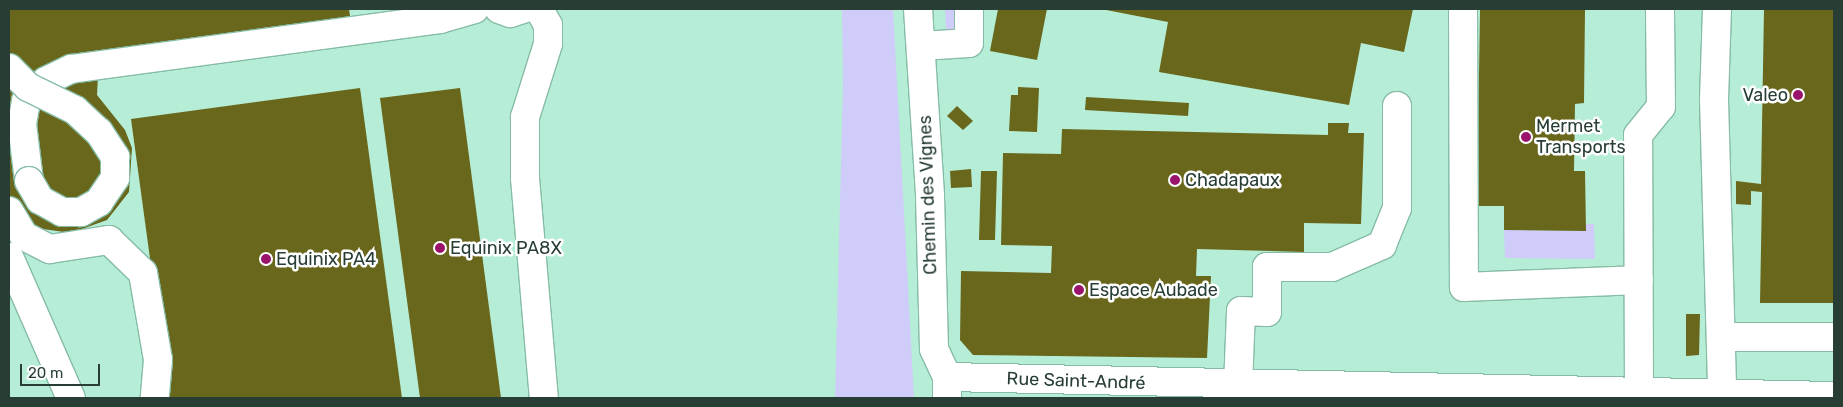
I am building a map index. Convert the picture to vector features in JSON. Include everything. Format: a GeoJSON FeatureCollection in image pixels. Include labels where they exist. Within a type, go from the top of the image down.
{"type":"FeatureCollection","features":[{"type":"Feature","properties":{"kind":"street"},"geometry":{"type":"LineString","coordinates":[[9,68],[28,87],[36,91],[44,94],[75,110],[99,132],[115,157],[115,178],[99,202],[80,212],[62,212],[40,200],[29,181],[22,124],[26,101],[33,94],[39,88],[46,81],[71,69],[98,64],[463,15],[475,9]]}},
{"type":"Feature","properties":{"kind":"street"},"geometry":{"type":"LineString","coordinates":[[499,9],[510,13],[523,9]]}},
{"type":"Feature","properties":{"kind":"street"},"geometry":{"type":"LineString","coordinates":[[539,9],[548,25],[548,44],[525,117],[525,178],[544,398]]}},
{"type":"Feature","properties":{"kind":"street","name":"Chemin des Vignes"},"geometry":{"type":"LineString","coordinates":[[918,9],[930,196],[934,349],[947,388]]}},
{"type":"Feature","properties":{"kind":"street"},"geometry":{"type":"LineString","coordinates":[[921,46],[969,43],[969,9]]}},
{"type":"Feature","properties":{"kind":"street"},"geometry":{"type":"LineString","coordinates":[[1463,9],[1464,287],[1639,280]]}},
{"type":"Feature","properties":{"kind":"street"},"geometry":{"type":"LineString","coordinates":[[1639,392],[1638,135],[1661,107],[1660,9]]}},
{"type":"Feature","properties":{"kind":"street"},"geometry":{"type":"LineString","coordinates":[[1717,9],[1714,99],[1722,337],[1722,393]]}},
{"type":"Feature","properties":{"kind":"street"},"geometry":{"type":"LineString","coordinates":[[1238,386],[1241,311],[1267,312],[1267,268],[1332,267],[1382,245],[1397,208],[1397,106]]}},
{"type":"Feature","properties":{"kind":"street"},"geometry":{"type":"LineString","coordinates":[[9,211],[24,236],[50,249],[110,240],[143,273],[158,360],[155,398]]}},
{"type":"Feature","properties":{"kind":"street"},"geometry":{"type":"LineString","coordinates":[[9,257],[71,398]]}},
{"type":"Feature","properties":{"kind":"street"},"geometry":{"type":"LineString","coordinates":[[1722,337],[1834,337]]}},
{"type":"Feature","properties":{"kind":"street","name":"Rue Saint-André"},"geometry":{"type":"LineString","coordinates":[[947,388],[1238,386],[1450,394],[1639,392],[1834,396]]}},
{"type":"Feature","properties":{"kind":"street"},"geometry":{"type":"LineString","coordinates":[[930,398],[935,387],[947,388]]}},
{"type":"Feature","properties":{"kind":"shaded area"},"geometry":{"type":"Polygon","coordinates":[[[842,9],[893,9],[914,398],[835,398],[843,84],[842,9]]]}},
{"type":"Feature","properties":{"kind":"shaded area"},"geometry":{"type":"Polygon","coordinates":[[[945,9],[954,9],[956,32],[946,31],[945,9]]]}},
{"type":"Feature","properties":{"kind":"shaded area"},"geometry":{"type":"Polygon","coordinates":[[[1585,224],[1594,224],[1595,259],[1505,258],[1504,230],[1585,231],[1585,224]]]}},
{"type":"Feature","properties":{"kind":"building"},"geometry":{"type":"Polygon","coordinates":[[[9,9],[349,9],[353,37],[98,76],[97,95],[125,130],[132,148],[129,192],[107,220],[71,233],[36,228],[15,211],[9,195],[9,9]]]}},
{"type":"Feature","properties":{"kind":"building"},"geometry":{"type":"Polygon","coordinates":[[[998,9],[1047,9],[1037,60],[990,51],[998,9]]]}},
{"type":"Feature","properties":{"kind":"building"},"geometry":{"type":"Polygon","coordinates":[[[1101,9],[1413,9],[1404,52],[1361,43],[1349,105],[1159,72],[1168,22],[1101,9]]]}},
{"type":"Feature","properties":{"kind":"building","name":"Mermet Transports"},"geometry":{"type":"Polygon","coordinates":[[[1480,9],[1585,9],[1584,103],[1575,104],[1574,171],[1585,171],[1586,231],[1504,230],[1504,206],[1477,206],[1480,9]]]}},
{"type":"Feature","properties":{"kind":"building","name":"Valeo"},"geometry":{"type":"Polygon","coordinates":[[[1764,9],[1834,9],[1834,303],[1760,303],[1762,192],[1751,191],[1751,205],[1736,204],[1736,181],[1761,184],[1764,9]]]}},
{"type":"Feature","properties":{"kind":"building"},"geometry":{"type":"Polygon","coordinates":[[[1018,87],[1039,88],[1037,132],[1009,131],[1011,95],[1018,95],[1018,87]]]}},
{"type":"Feature","properties":{"kind":"building","name":"Equinix PA4"},"geometry":{"type":"Polygon","coordinates":[[[360,88],[402,398],[169,398],[131,119],[360,88]]]}},
{"type":"Feature","properties":{"kind":"building","name":"Equinix PA8X"},"geometry":{"type":"Polygon","coordinates":[[[460,88],[501,398],[420,398],[380,98],[460,88]]]}},
{"type":"Feature","properties":{"kind":"building"},"geometry":{"type":"Polygon","coordinates":[[[1086,97],[1189,103],[1188,116],[1085,110],[1086,97]]]}},
{"type":"Feature","properties":{"kind":"building"},"geometry":{"type":"Polygon","coordinates":[[[957,106],[973,121],[963,130],[947,116],[957,106]]]}},
{"type":"Feature","properties":{"kind":"building"},"geometry":{"type":"Polygon","coordinates":[[[1328,123],[1349,123],[1348,133],[1364,133],[1361,224],[1304,223],[1304,252],[1197,249],[1196,276],[1211,276],[1207,358],[973,355],[960,340],[961,271],[1051,273],[1052,246],[1001,245],[1003,153],[1061,154],[1062,129],[1328,135],[1328,123]]]}},
{"type":"Feature","properties":{"kind":"building"},"geometry":{"type":"Polygon","coordinates":[[[971,169],[972,187],[951,188],[950,171],[971,169]]]}},
{"type":"Feature","properties":{"kind":"building"},"geometry":{"type":"Polygon","coordinates":[[[981,171],[997,171],[995,240],[979,240],[981,171]]]}},
{"type":"Feature","properties":{"kind":"building"},"geometry":{"type":"Polygon","coordinates":[[[1686,314],[1700,314],[1699,355],[1686,356],[1686,314]]]}},
{"type":"Feature","properties":{"kind":"place","name":"Valeo"},"geometry":{"type":"Point","coordinates":[1798,95]}},
{"type":"Feature","properties":{"kind":"place","name":"Mermet Transports"},"geometry":{"type":"Point","coordinates":[1526,137]}},
{"type":"Feature","properties":{"kind":"place","name":"Chadapaux"},"geometry":{"type":"Point","coordinates":[1175,180]}},
{"type":"Feature","properties":{"kind":"place","name":"Equinix PA8X"},"geometry":{"type":"Point","coordinates":[440,248]}},
{"type":"Feature","properties":{"kind":"place","name":"Equinix PA4"},"geometry":{"type":"Point","coordinates":[266,259]}},
{"type":"Feature","properties":{"kind":"place","name":"Espace Aubade"},"geometry":{"type":"Point","coordinates":[1079,290]}}]}
